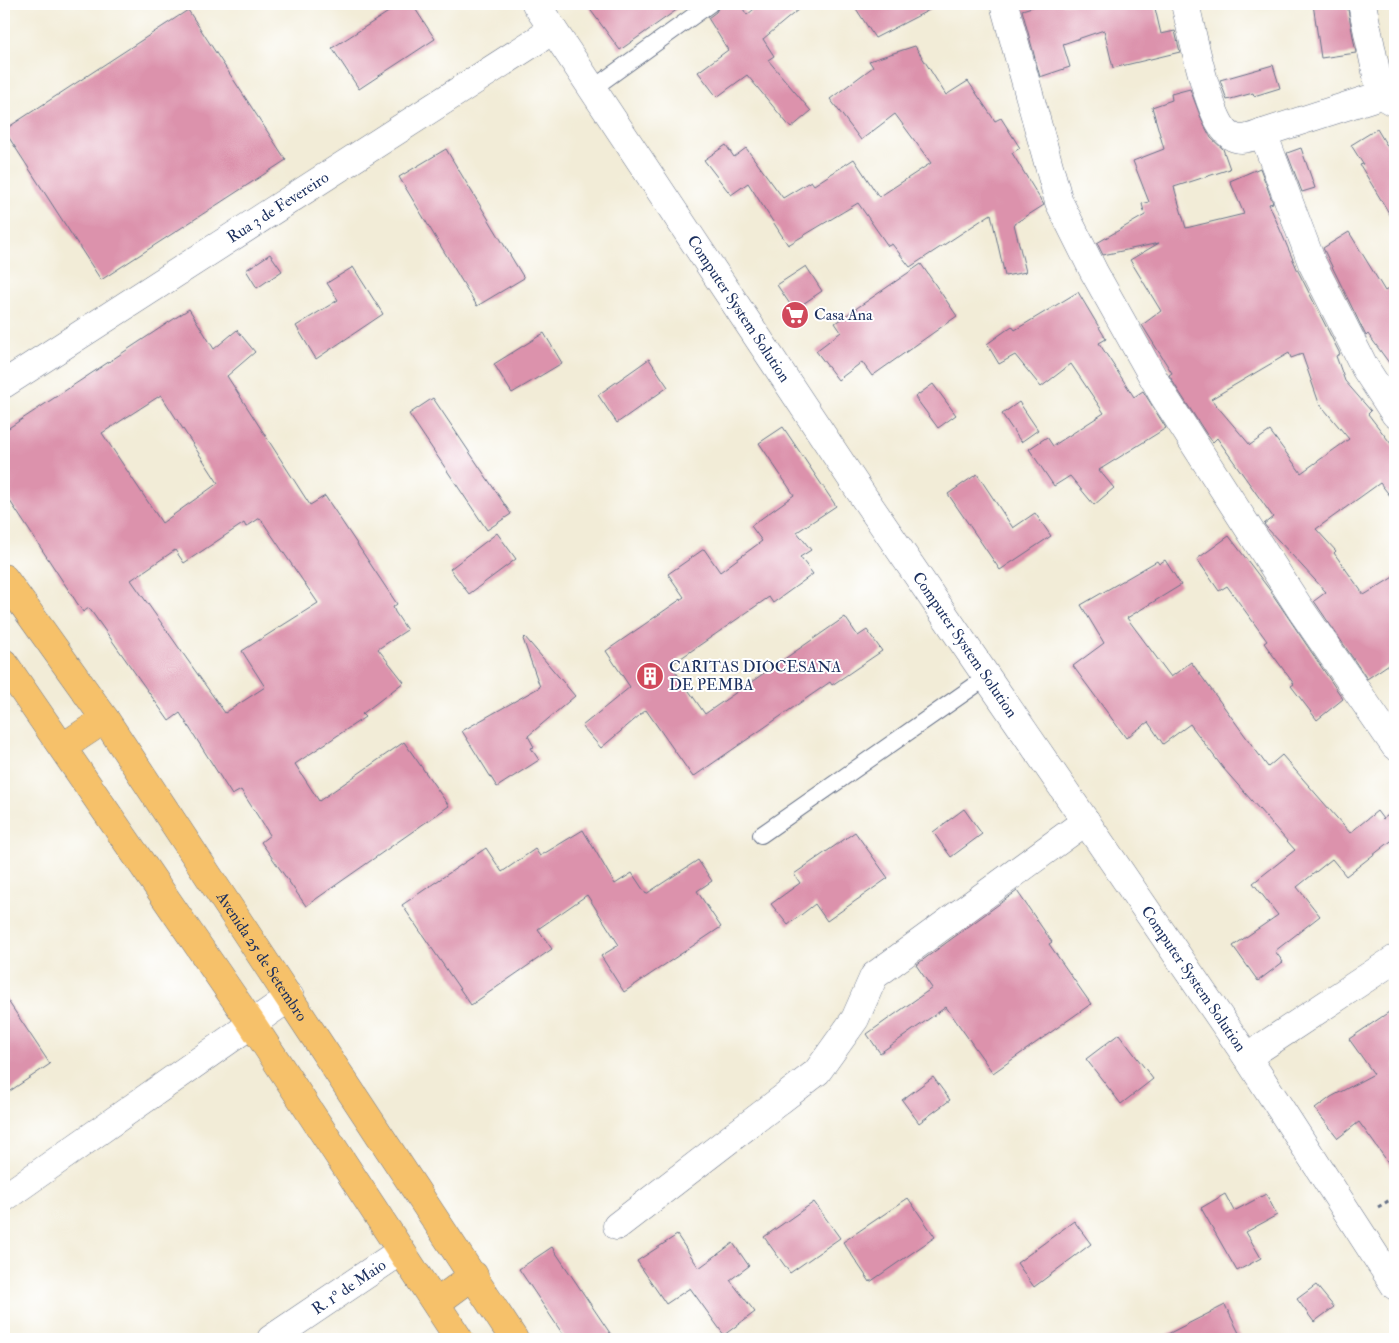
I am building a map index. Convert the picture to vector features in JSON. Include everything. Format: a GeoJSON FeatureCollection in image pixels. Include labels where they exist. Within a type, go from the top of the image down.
{"type":"FeatureCollection","features":[{"type":"Feature","properties":{"kind":"highway","name":"Avenida 25 de Setembro"},"geometry":{"type":"LineString","coordinates":[[4,578],[105,719],[474,1275],[514,1339]]}},
{"type":"Feature","properties":{"kind":"highway"},"geometry":{"type":"LineString","coordinates":[[4,663],[252,1024],[459,1339]]}},
{"type":"Feature","properties":{"kind":"highway"},"geometry":{"type":"LineString","coordinates":[[63,747],[105,719]]}},
{"type":"Feature","properties":{"kind":"highway"},"geometry":{"type":"LineString","coordinates":[[436,1303],[474,1275]]}},
{"type":"Feature","properties":{"kind":"street","name":"Computer System Solution"},"geometry":{"type":"LineString","coordinates":[[536,4],[865,499],[1247,1057],[1395,1286]]}},
{"type":"Feature","properties":{"kind":"street"},"geometry":{"type":"LineString","coordinates":[[1004,4],[1059,202],[1094,272],[1168,403],[1301,610],[1395,746]]}},
{"type":"Feature","properties":{"kind":"street"},"geometry":{"type":"LineString","coordinates":[[1185,4],[1208,95],[1217,118],[1232,137],[1242,140],[1388,99],[1362,4]]}},
{"type":"Feature","properties":{"kind":"street","name":"Rua 3 de Fevereiro"},"geometry":{"type":"LineString","coordinates":[[4,384],[553,30]]}},
{"type":"Feature","properties":{"kind":"street"},"geometry":{"type":"LineString","coordinates":[[1263,133],[1312,262],[1365,368],[1395,414]]}},
{"type":"Feature","properties":{"kind":"street"},"geometry":{"type":"LineString","coordinates":[[618,1226],[817,1072],[855,1019],[874,976],[1086,821]]}},
{"type":"Feature","properties":{"kind":"street"},"geometry":{"type":"LineString","coordinates":[[1247,1057],[1395,959]]}},
{"type":"Feature","properties":{"kind":"street"},"geometry":{"type":"LineString","coordinates":[[4,1198],[290,997]]}},
{"type":"Feature","properties":{"kind":"street","name":"R. 1º de Maio"},"geometry":{"type":"LineString","coordinates":[[271,1339],[401,1251]]}},
{"type":"Feature","properties":{"kind":"lane"},"geometry":{"type":"LineString","coordinates":[[592,89],[710,4]]}},
{"type":"Feature","properties":{"kind":"lane"},"geometry":{"type":"LineString","coordinates":[[761,835],[987,677]]}},
{"type":"Feature","properties":{"kind":"building"},"geometry":{"type":"Polygon","coordinates":[[[401,4],[412,4],[435,39],[359,89],[332,48],[401,4]]]}},
{"type":"Feature","properties":{"kind":"building"},"geometry":{"type":"Polygon","coordinates":[[[586,4],[685,4],[620,50],[586,4]]]}},
{"type":"Feature","properties":{"kind":"building"},"geometry":{"type":"Polygon","coordinates":[[[720,4],[740,4],[747,15],[760,4],[805,4],[763,39],[774,56],[768,60],[811,111],[791,128],[747,75],[717,97],[698,72],[728,50],[708,18],[716,12],[720,4]]]}},
{"type":"Feature","properties":{"kind":"building"},"geometry":{"type":"Polygon","coordinates":[[[853,4],[941,4],[875,38],[853,4]]]}},
{"type":"Feature","properties":{"kind":"building"},"geometry":{"type":"Polygon","coordinates":[[[1042,4],[1154,4],[1161,34],[1175,31],[1180,52],[1113,68],[1104,30],[1063,44],[1070,67],[1040,77],[1022,10],[1042,4]]]}},
{"type":"Feature","properties":{"kind":"building"},"geometry":{"type":"Polygon","coordinates":[[[1313,4],[1347,4],[1356,53],[1321,58],[1313,4]]]}},
{"type":"Feature","properties":{"kind":"building"},"geometry":{"type":"Polygon","coordinates":[[[188,10],[286,160],[101,280],[4,130],[188,10]]]}},
{"type":"Feature","properties":{"kind":"building"},"geometry":{"type":"Polygon","coordinates":[[[915,46],[946,95],[968,81],[995,121],[1001,118],[1020,148],[1012,153],[1044,205],[1014,224],[1026,272],[1005,276],[991,214],[910,267],[892,244],[888,246],[858,203],[788,245],[748,183],[731,195],[704,160],[726,145],[734,157],[746,148],[783,198],[811,181],[814,185],[854,159],[879,197],[931,163],[895,114],[861,140],[830,99],[873,67],[869,61],[915,46]]]}},
{"type":"Feature","properties":{"kind":"building"},"geometry":{"type":"Polygon","coordinates":[[[1273,65],[1280,88],[1254,96],[1253,93],[1227,100],[1220,80],[1273,65]]]}},
{"type":"Feature","properties":{"kind":"building"},"geometry":{"type":"Polygon","coordinates":[[[1190,89],[1203,123],[1211,138],[1223,149],[1230,169],[1174,187],[1186,228],[1244,214],[1230,181],[1260,168],[1273,203],[1269,204],[1297,269],[1340,354],[1336,356],[1345,381],[1371,411],[1368,414],[1395,449],[1395,502],[1380,483],[1316,529],[1336,551],[1334,553],[1364,595],[1395,576],[1395,660],[1367,679],[1314,601],[1326,592],[1264,524],[1273,517],[1217,438],[1213,442],[1207,435],[1176,387],[1169,375],[1172,373],[1142,325],[1161,311],[1130,260],[1159,243],[1103,255],[1097,243],[1145,215],[1142,204],[1149,202],[1133,161],[1164,149],[1152,107],[1172,100],[1171,94],[1190,89]],[[1289,353],[1211,399],[1250,445],[1270,431],[1301,473],[1349,439],[1319,403],[1302,354],[1291,358],[1289,353]]]}},
{"type":"Feature","properties":{"kind":"building"},"geometry":{"type":"Polygon","coordinates":[[[1377,129],[1395,159],[1395,223],[1360,165],[1363,164],[1351,145],[1377,129]]]}},
{"type":"Feature","properties":{"kind":"building"},"geometry":{"type":"Polygon","coordinates":[[[1301,148],[1315,188],[1302,192],[1287,153],[1301,148]]]}},
{"type":"Feature","properties":{"kind":"building"},"geometry":{"type":"Polygon","coordinates":[[[446,149],[524,278],[477,306],[399,177],[446,149]]]}},
{"type":"Feature","properties":{"kind":"building"},"geometry":{"type":"Polygon","coordinates":[[[1349,232],[1385,291],[1395,284],[1395,371],[1368,334],[1366,336],[1323,248],[1349,232]]]}},
{"type":"Feature","properties":{"kind":"building"},"geometry":{"type":"Polygon","coordinates":[[[270,254],[282,271],[257,288],[246,270],[270,254]]]}},
{"type":"Feature","properties":{"kind":"building"},"geometry":{"type":"Polygon","coordinates":[[[921,264],[957,316],[872,376],[862,362],[838,380],[816,351],[841,332],[835,323],[921,264]]]}},
{"type":"Feature","properties":{"kind":"building"},"geometry":{"type":"Polygon","coordinates":[[[806,266],[822,291],[794,310],[777,285],[806,266]]]}},
{"type":"Feature","properties":{"kind":"building"},"geometry":{"type":"Polygon","coordinates":[[[353,267],[383,314],[316,359],[296,326],[338,300],[327,283],[353,267]]]}},
{"type":"Feature","properties":{"kind":"building"},"geometry":{"type":"Polygon","coordinates":[[[1078,292],[1106,339],[1099,343],[1134,397],[1143,391],[1166,428],[1099,470],[1114,488],[1094,505],[1070,476],[1054,486],[1029,449],[1047,437],[1053,446],[1104,413],[1071,364],[1041,387],[1015,355],[999,364],[987,344],[1012,326],[1015,330],[1078,292]]]}},
{"type":"Feature","properties":{"kind":"building"},"geometry":{"type":"Polygon","coordinates":[[[189,309],[214,349],[237,330],[255,352],[227,376],[310,505],[325,496],[397,604],[393,607],[407,630],[378,649],[404,682],[362,714],[365,717],[295,764],[319,801],[404,742],[449,806],[306,906],[261,842],[270,835],[241,790],[232,795],[180,713],[169,721],[89,608],[83,612],[4,492],[4,431],[189,309]],[[161,395],[102,433],[162,523],[218,483],[161,395]],[[260,518],[246,527],[244,523],[184,563],[175,550],[131,580],[225,713],[265,687],[242,651],[318,603],[260,518]]]}},
{"type":"Feature","properties":{"kind":"building"},"geometry":{"type":"Polygon","coordinates":[[[544,333],[562,363],[512,393],[494,364],[544,333]]]}},
{"type":"Feature","properties":{"kind":"building"},"geometry":{"type":"Polygon","coordinates":[[[649,359],[668,387],[617,423],[598,395],[649,359]]]}},
{"type":"Feature","properties":{"kind":"building"},"geometry":{"type":"Polygon","coordinates":[[[933,384],[956,415],[938,428],[915,397],[933,384]]]}},
{"type":"Feature","properties":{"kind":"building"},"geometry":{"type":"Polygon","coordinates":[[[433,398],[511,514],[487,530],[409,414],[433,398]]]}},
{"type":"Feature","properties":{"kind":"building"},"geometry":{"type":"Polygon","coordinates":[[[1019,402],[1038,430],[1021,442],[1002,414],[1019,402]]]}},
{"type":"Feature","properties":{"kind":"building"},"geometry":{"type":"Polygon","coordinates":[[[783,427],[836,506],[797,532],[811,550],[800,557],[813,574],[773,603],[769,597],[671,665],[705,714],[845,617],[858,636],[867,630],[882,651],[832,685],[830,682],[693,777],[646,710],[601,748],[582,726],[630,687],[606,651],[684,597],[668,574],[704,549],[720,572],[762,541],[751,526],[794,495],[759,443],[783,427]]]}},
{"type":"Feature","properties":{"kind":"building"},"geometry":{"type":"Polygon","coordinates":[[[977,474],[1013,528],[1035,513],[1051,536],[1000,570],[948,494],[977,474]]]}},
{"type":"Feature","properties":{"kind":"building"},"geometry":{"type":"Polygon","coordinates":[[[497,533],[516,559],[469,594],[450,569],[497,533]]]}},
{"type":"Feature","properties":{"kind":"building"},"geometry":{"type":"Polygon","coordinates":[[[1229,536],[1269,589],[1343,699],[1317,720],[1291,686],[1294,684],[1264,643],[1267,641],[1227,586],[1219,591],[1197,559],[1229,536]]]}},
{"type":"Feature","properties":{"kind":"building"},"geometry":{"type":"Polygon","coordinates":[[[1165,560],[1181,585],[1127,618],[1171,677],[1191,662],[1268,767],[1282,755],[1350,833],[1377,811],[1383,819],[1395,810],[1395,838],[1346,876],[1332,859],[1297,887],[1320,916],[1275,951],[1283,962],[1258,981],[1233,946],[1278,915],[1253,883],[1295,850],[1223,768],[1190,724],[1163,744],[1148,722],[1126,738],[1073,666],[1104,643],[1081,605],[1157,561],[1159,564],[1165,560]]]}},
{"type":"Feature","properties":{"kind":"building"},"geometry":{"type":"Polygon","coordinates":[[[525,637],[575,696],[528,736],[534,747],[531,748],[539,760],[497,787],[462,731],[540,687],[523,639],[525,637]]]}},
{"type":"Feature","properties":{"kind":"building"},"geometry":{"type":"Polygon","coordinates":[[[964,809],[982,834],[951,857],[933,832],[964,809]]]}},
{"type":"Feature","properties":{"kind":"building"},"geometry":{"type":"Polygon","coordinates":[[[583,830],[615,884],[632,873],[646,894],[698,860],[712,881],[697,891],[721,927],[624,992],[601,956],[619,945],[587,895],[538,929],[552,949],[471,1005],[402,905],[486,848],[502,872],[535,849],[540,856],[583,830]]]}},
{"type":"Feature","properties":{"kind":"building"},"geometry":{"type":"Polygon","coordinates":[[[855,832],[888,878],[827,921],[815,904],[788,925],[771,904],[800,883],[794,874],[855,832]]]}},
{"type":"Feature","properties":{"kind":"building"},"geometry":{"type":"Polygon","coordinates":[[[1017,891],[1052,942],[1049,944],[1091,1004],[993,1073],[946,1007],[880,1053],[867,1034],[932,988],[916,965],[1017,891]]]}},
{"type":"Feature","properties":{"kind":"building"},"geometry":{"type":"Polygon","coordinates":[[[4,995],[50,1064],[4,1095],[4,995]]]}},
{"type":"Feature","properties":{"kind":"building"},"geometry":{"type":"Polygon","coordinates":[[[1395,1008],[1395,1172],[1359,1122],[1338,1138],[1315,1109],[1331,1097],[1374,1074],[1349,1039],[1395,1008]]]}},
{"type":"Feature","properties":{"kind":"building"},"geometry":{"type":"Polygon","coordinates":[[[1119,1034],[1153,1079],[1121,1104],[1086,1059],[1119,1034]]]}},
{"type":"Feature","properties":{"kind":"building"},"geometry":{"type":"Polygon","coordinates":[[[933,1077],[950,1100],[919,1123],[902,1100],[933,1077]]]}},
{"type":"Feature","properties":{"kind":"building"},"geometry":{"type":"Polygon","coordinates":[[[1225,1194],[1234,1211],[1266,1194],[1277,1215],[1246,1232],[1261,1258],[1237,1271],[1201,1208],[1225,1194]]]}},
{"type":"Feature","properties":{"kind":"building"},"geometry":{"type":"Polygon","coordinates":[[[908,1198],[935,1237],[870,1282],[843,1242],[908,1198]]]}},
{"type":"Feature","properties":{"kind":"building"},"geometry":{"type":"Polygon","coordinates":[[[814,1202],[840,1238],[790,1273],[764,1237],[814,1202]]]}},
{"type":"Feature","properties":{"kind":"building"},"geometry":{"type":"Polygon","coordinates":[[[1074,1221],[1091,1244],[1034,1287],[1017,1263],[1074,1221]]]}},
{"type":"Feature","properties":{"kind":"building"},"geometry":{"type":"Polygon","coordinates":[[[677,1235],[699,1268],[733,1243],[749,1266],[730,1280],[755,1312],[724,1335],[690,1288],[666,1304],[637,1261],[677,1235]]]}},
{"type":"Feature","properties":{"kind":"building"},"geometry":{"type":"Polygon","coordinates":[[[552,1247],[614,1339],[566,1339],[519,1269],[552,1247]]]}},
{"type":"Feature","properties":{"kind":"building"},"geometry":{"type":"Polygon","coordinates":[[[1316,1285],[1334,1307],[1314,1322],[1297,1299],[1316,1285]]]}},
{"type":"Feature","properties":{"kind":"building"},"geometry":{"type":"Polygon","coordinates":[[[1225,1305],[1242,1339],[1158,1339],[1225,1305]]]}},
{"type":"Feature","properties":{"kind":"place","name":"Casa Ana"},"geometry":{"type":"Point","coordinates":[795,315]}},
{"type":"Feature","properties":{"kind":"place","name":"CARITAS DIOCESANA DE PEMBA"},"geometry":{"type":"Point","coordinates":[650,676]}}]}
